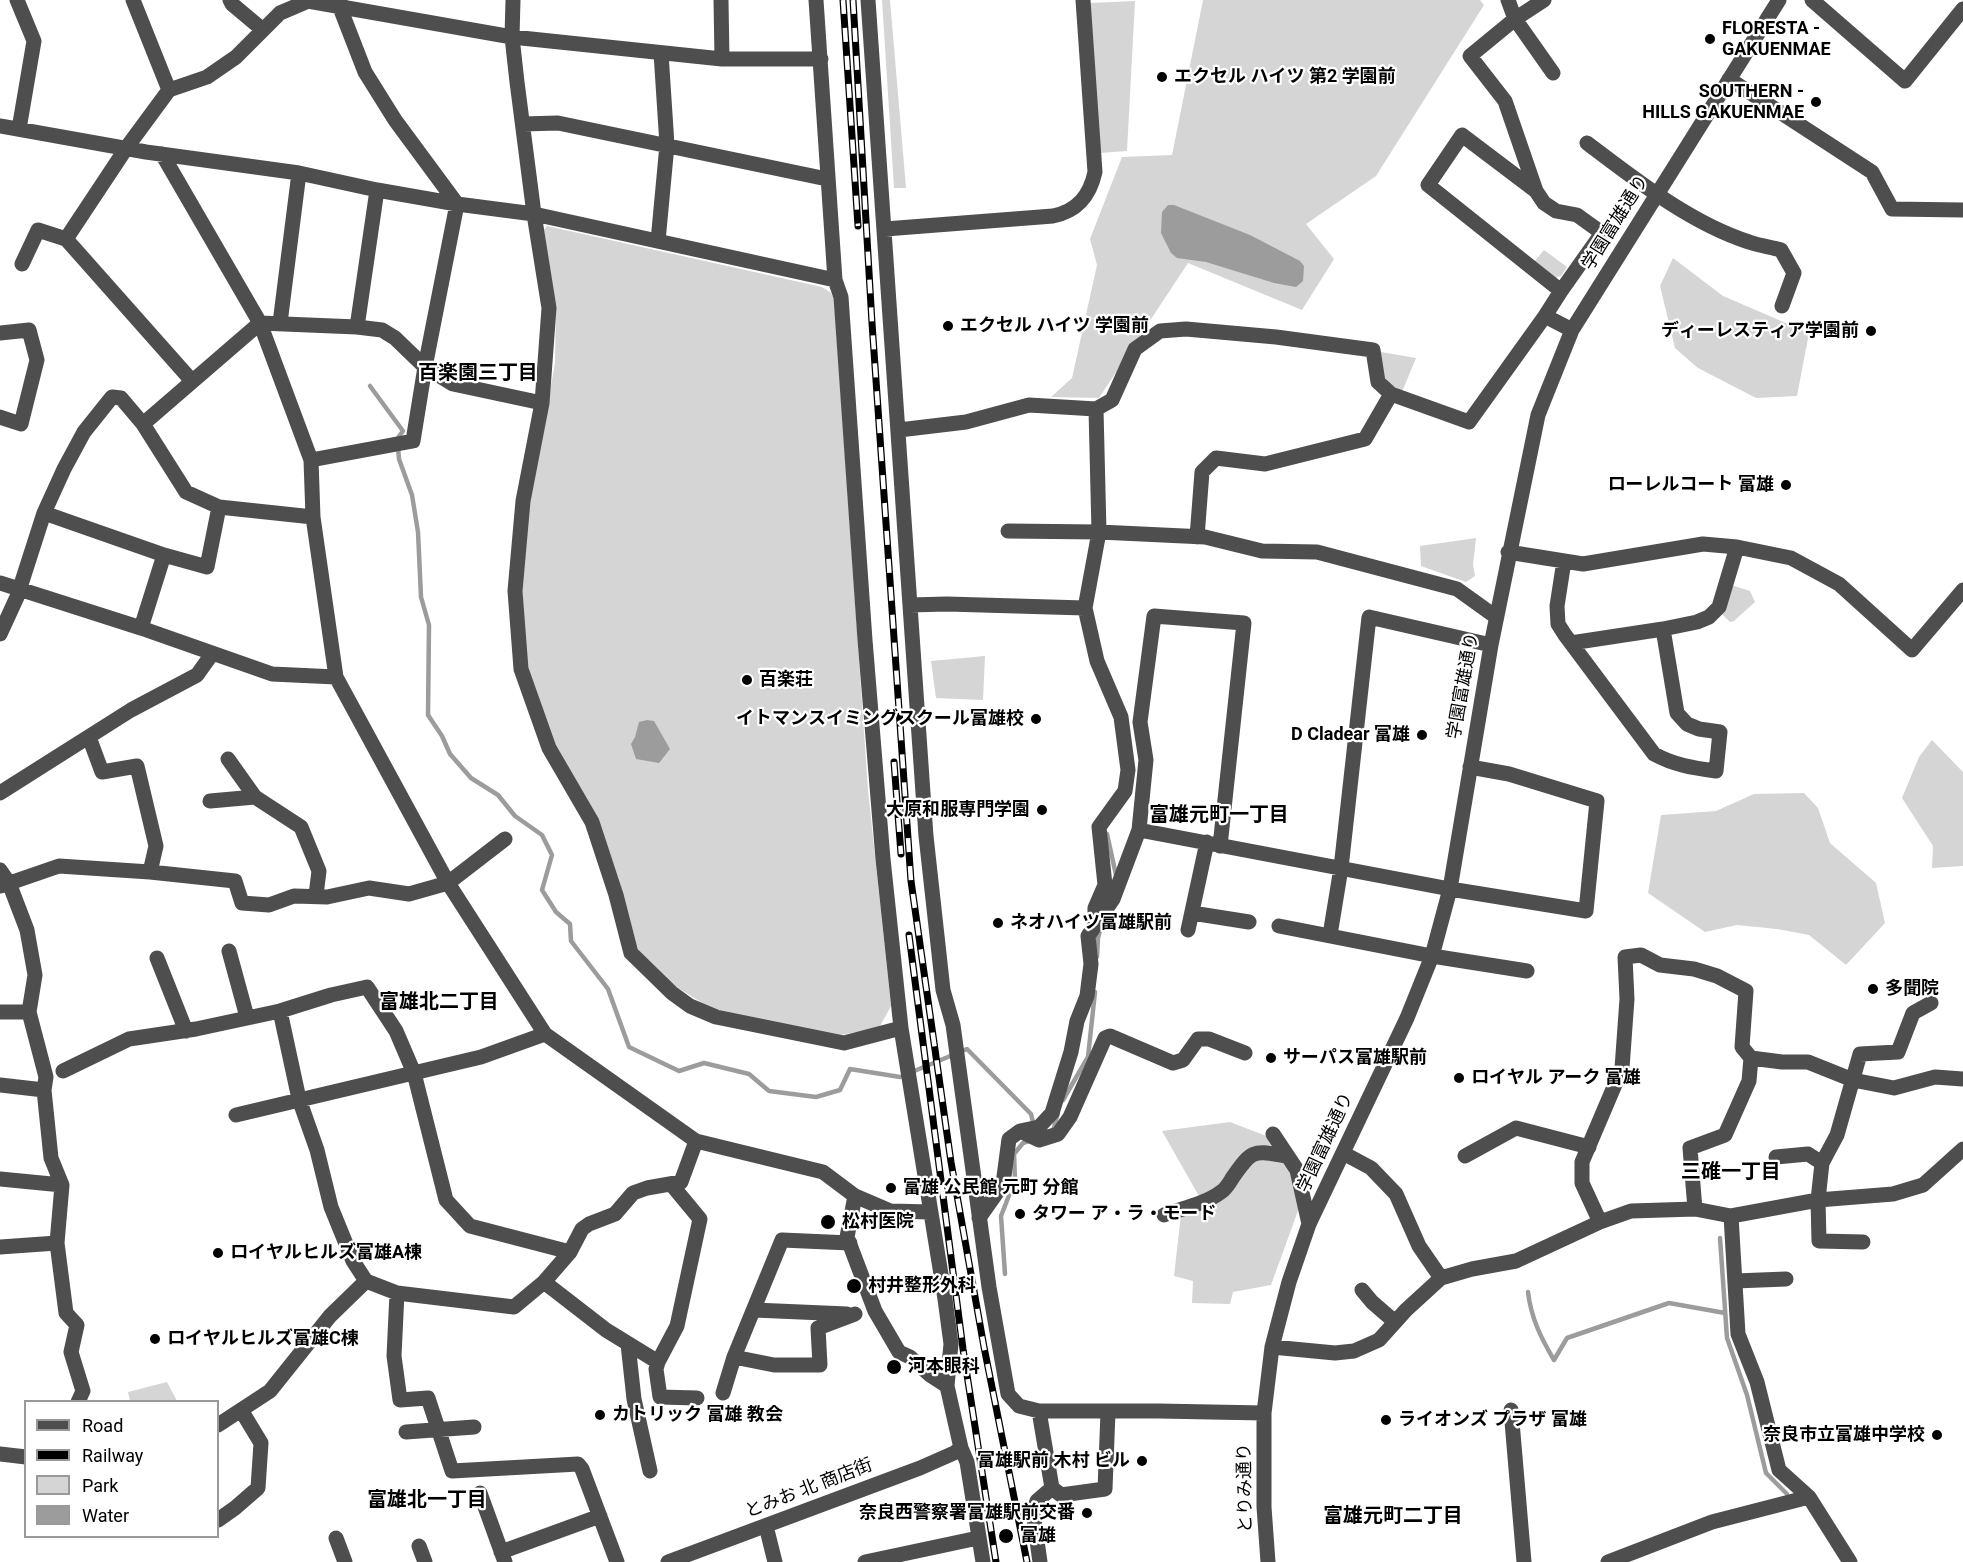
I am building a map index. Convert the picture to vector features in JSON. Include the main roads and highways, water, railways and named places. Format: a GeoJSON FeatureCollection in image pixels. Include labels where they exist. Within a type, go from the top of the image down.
{"type":"FeatureCollection","features":[{"type":"Feature","properties":{"kind":"water"},"geometry":{"type":"Polygon","coordinates":[[[1168,205],[1174,205],[1250,235],[1300,261],[1304,266],[1303,281],[1296,287],[1274,283],[1206,262],[1177,258],[1171,253],[1161,233],[1162,212],[1168,205]]]}},
{"type":"Feature","properties":{"kind":"water"},"geometry":{"type":"Polygon","coordinates":[[[654,721],[670,749],[659,763],[636,759],[631,744],[639,722],[654,721]]]}},
{"type":"Feature","properties":{"kind":"waterway"},"geometry":{"type":"LineString","coordinates":[[370,386],[403,431],[397,439]]}},
{"type":"Feature","properties":{"kind":"waterway"},"geometry":{"type":"LineString","coordinates":[[398,447],[399,459],[412,495],[418,532],[421,597],[429,625],[428,715],[442,736],[450,754],[471,778],[498,795],[515,816],[542,835],[552,855],[542,890],[556,912],[570,924],[571,941],[608,989],[629,1047],[679,1071],[704,1063],[749,1074],[769,1091],[816,1097],[840,1090],[850,1069],[900,1077],[967,1049],[1031,1114],[1034,1126]]}},
{"type":"Feature","properties":{"kind":"waterway"},"geometry":{"type":"LineString","coordinates":[[1107,834],[1116,875]]}},
{"type":"Feature","properties":{"kind":"waterway"},"geometry":{"type":"LineString","coordinates":[[1097,957],[1101,927]]}},
{"type":"Feature","properties":{"kind":"waterway"},"geometry":{"type":"LineString","coordinates":[[1063,1100],[1088,1057],[1095,992]]}},
{"type":"Feature","properties":{"kind":"waterway"},"geometry":{"type":"LineString","coordinates":[[1053,1131],[1058,1113]]}},
{"type":"Feature","properties":{"kind":"waterway"},"geometry":{"type":"LineString","coordinates":[[1005,1274],[1001,1216],[1015,1180],[1014,1154],[1023,1143],[1029,1141]]}},
{"type":"Feature","properties":{"kind":"waterway"},"geometry":{"type":"LineString","coordinates":[[1720,1238],[1727,1338],[1747,1395],[1766,1473],[1787,1494]]}},
{"type":"Feature","properties":{"kind":"waterway"},"geometry":{"type":"LineString","coordinates":[[1528,1292],[1537,1328],[1554,1360],[1567,1338],[1669,1303],[1725,1313]]}},
{"type":"Feature","properties":{"kind":"railway"},"geometry":{"type":"LineString","coordinates":[[843,0],[858,226]]}},
{"type":"Feature","properties":{"kind":"railway"},"geometry":{"type":"LineString","coordinates":[[853,0],[872,323],[911,881],[951,1162],[984,1347],[1027,1562]]}},
{"type":"Feature","properties":{"kind":"railway"},"geometry":{"type":"LineString","coordinates":[[894,762],[901,854]]}},
{"type":"Feature","properties":{"kind":"railway"},"geometry":{"type":"LineString","coordinates":[[909,935],[963,1349],[996,1562]]}},
{"type":"Feature","properties":{"kind":"place","name":"FLORESTA - GAKUENMAE"},"geometry":{"type":"Point","coordinates":[1710,39]}},
{"type":"Feature","properties":{"kind":"place","name":"エクセル ハイツ 第2 学園前"},"geometry":{"type":"Point","coordinates":[1162,77]}},
{"type":"Feature","properties":{"kind":"place","name":"SOUTHERN - HILLS GAKUENMAE"},"geometry":{"type":"Point","coordinates":[1816,102]}},
{"type":"Feature","properties":{"kind":"place","name":"エクセル ハイツ 学園前"},"geometry":{"type":"Point","coordinates":[948,326]}},
{"type":"Feature","properties":{"kind":"place","name":"ディーレスティア学園前"},"geometry":{"type":"Point","coordinates":[1871,331]}},
{"type":"Feature","properties":{"kind":"place","name":"ローレルコート 富雄"},"geometry":{"type":"Point","coordinates":[1786,485]}},
{"type":"Feature","properties":{"kind":"place","name":"百楽荘"},"geometry":{"type":"Point","coordinates":[747,680]}},
{"type":"Feature","properties":{"kind":"place","name":"イトマンスイミングスクール富雄校"},"geometry":{"type":"Point","coordinates":[1036,719]}},
{"type":"Feature","properties":{"kind":"place","name":"D Cladear 富雄"},"geometry":{"type":"Point","coordinates":[1422,735]}},
{"type":"Feature","properties":{"kind":"place","name":"大原和服専門学園"},"geometry":{"type":"Point","coordinates":[1042,810]}},
{"type":"Feature","properties":{"kind":"place","name":"ネオハイツ富雄駅前"},"geometry":{"type":"Point","coordinates":[998,923]}},
{"type":"Feature","properties":{"kind":"place","name":"多聞院"},"geometry":{"type":"Point","coordinates":[1873,989]}},
{"type":"Feature","properties":{"kind":"place","name":"サーパス富雄駅前"},"geometry":{"type":"Point","coordinates":[1271,1058]}},
{"type":"Feature","properties":{"kind":"place","name":"ロイヤル アーク 富雄"},"geometry":{"type":"Point","coordinates":[1459,1078]}},
{"type":"Feature","properties":{"kind":"place","name":"富雄 公民館 元町 分館"},"geometry":{"type":"Point","coordinates":[891,1188]}},
{"type":"Feature","properties":{"kind":"place","name":"タワー ア・ラ・モード"},"geometry":{"type":"Point","coordinates":[1020,1214]}},
{"type":"Feature","properties":{"kind":"place","name":"松村医院"},"geometry":{"type":"Point","coordinates":[828,1222]}},
{"type":"Feature","properties":{"kind":"place","name":"ロイヤルヒルズ富雄A棟"},"geometry":{"type":"Point","coordinates":[218,1253]}},
{"type":"Feature","properties":{"kind":"place","name":"村井整形外科"},"geometry":{"type":"Point","coordinates":[854,1286]}},
{"type":"Feature","properties":{"kind":"place","name":"ロイヤルヒルズ富雄C棟"},"geometry":{"type":"Point","coordinates":[155,1339]}},
{"type":"Feature","properties":{"kind":"place","name":"河本眼科"},"geometry":{"type":"Point","coordinates":[894,1367]}},
{"type":"Feature","properties":{"kind":"place","name":"カトリック 富雄 教会"},"geometry":{"type":"Point","coordinates":[600,1415]}},
{"type":"Feature","properties":{"kind":"place","name":"ライオンズ プラザ 富雄"},"geometry":{"type":"Point","coordinates":[1386,1420]}},
{"type":"Feature","properties":{"kind":"place","name":"奈良市立富雄中学校"},"geometry":{"type":"Point","coordinates":[1937,1435]}},
{"type":"Feature","properties":{"kind":"place","name":"富雄駅前 木村 ビル"},"geometry":{"type":"Point","coordinates":[1142,1461]}},
{"type":"Feature","properties":{"kind":"place","name":"奈良西警察署富雄駅前交番"},"geometry":{"type":"Point","coordinates":[1087,1513]}},
{"type":"Feature","properties":{"kind":"place","name":"富雄"},"geometry":{"type":"Point","coordinates":[1006,1536]}},
{"type":"Feature","properties":{"kind":"district","name":"百楽園三丁目"},"geometry":{"type":"Point","coordinates":[478,374]}},
{"type":"Feature","properties":{"kind":"district","name":"富雄元町一丁目"},"geometry":{"type":"Point","coordinates":[1219,816]}},
{"type":"Feature","properties":{"kind":"district","name":"富雄北二丁目"},"geometry":{"type":"Point","coordinates":[439,1003]}},
{"type":"Feature","properties":{"kind":"district","name":"三碓一丁目"},"geometry":{"type":"Point","coordinates":[1731,1173]}},
{"type":"Feature","properties":{"kind":"district","name":"富雄北一丁目"},"geometry":{"type":"Point","coordinates":[427,1501]}},
{"type":"Feature","properties":{"kind":"district","name":"富雄元町二丁目"},"geometry":{"type":"Point","coordinates":[1393,1517]}}]}
